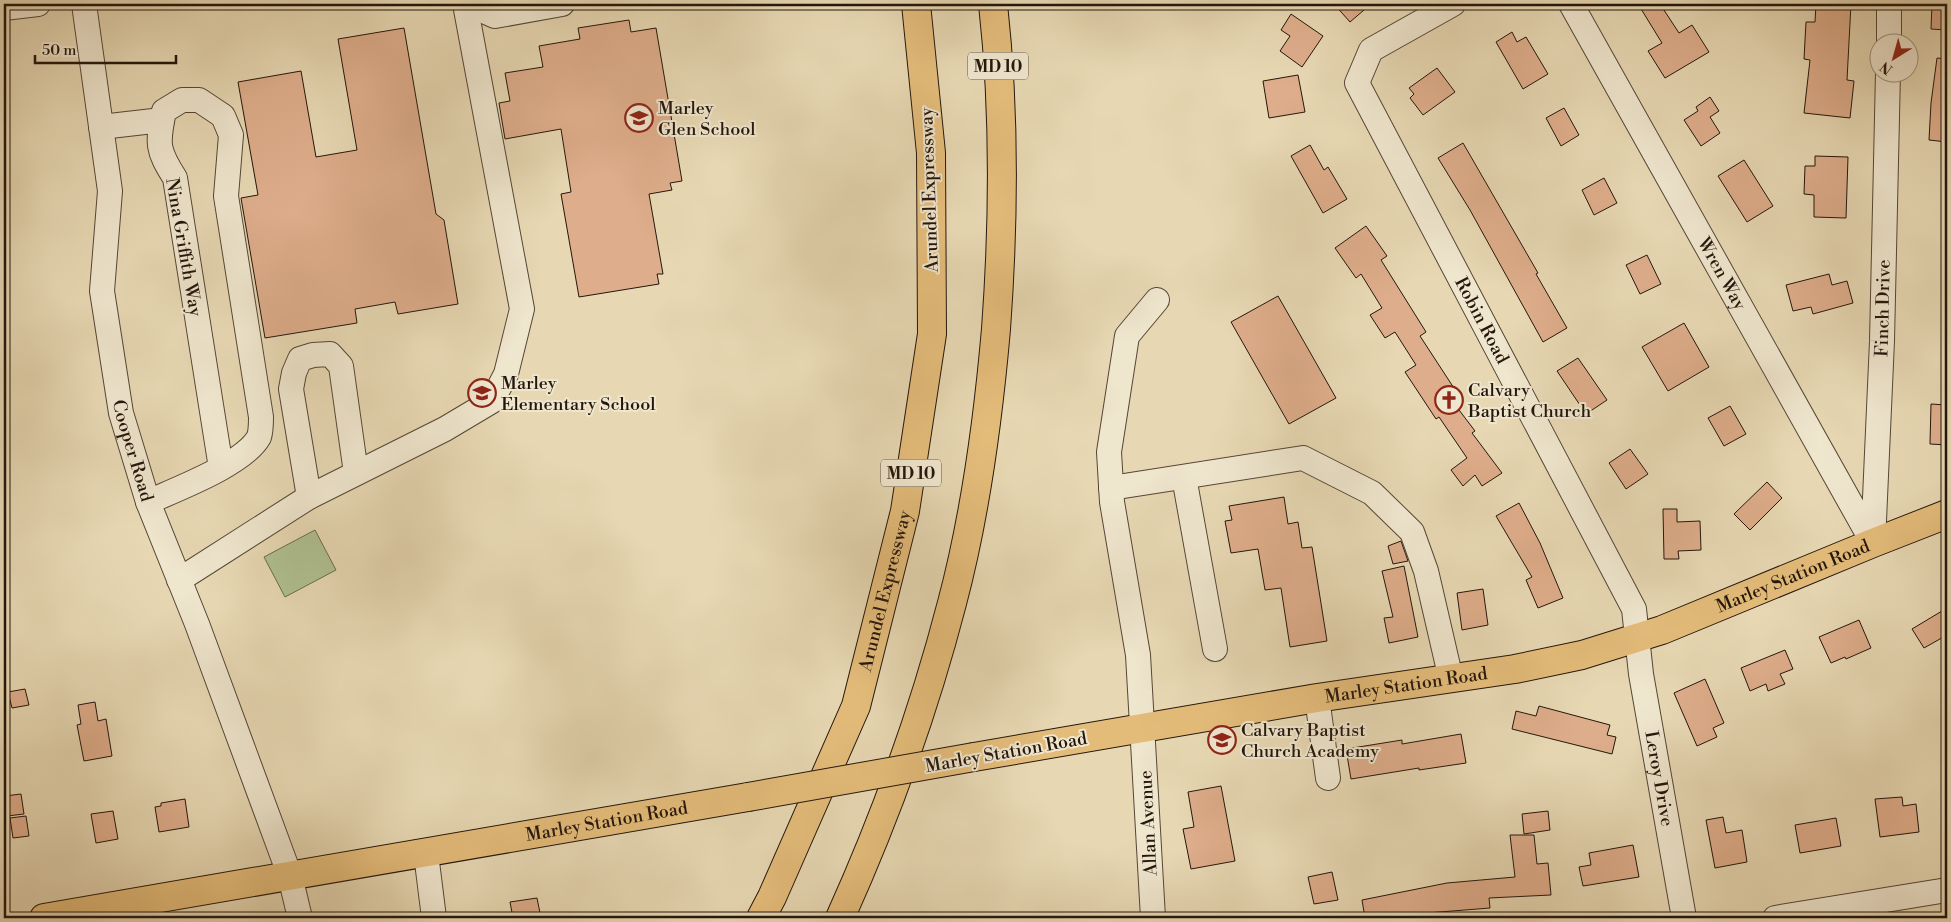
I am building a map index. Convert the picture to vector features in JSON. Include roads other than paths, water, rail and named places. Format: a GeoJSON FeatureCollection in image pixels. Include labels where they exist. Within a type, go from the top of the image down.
{"type":"FeatureCollection","features":[{"type":"Feature","properties":{"kind":"main road","name":"Arundel Expressway"},"geometry":{"type":"LineString","coordinates":[[761,918],[856,706],[905,511],[932,334],[931,153],[916,4]]}},
{"type":"Feature","properties":{"kind":"main road","name":"MD 10"},"geometry":{"type":"LineString","coordinates":[[840,918],[867,857],[917,722],[953,602],[978,481],[987,422],[1001,254],[1002,128],[993,4]]}},
{"type":"Feature","properties":{"kind":"main road","name":"Marley Station Road"},"geometry":{"type":"LineString","coordinates":[[44,918],[426,854],[1143,727],[1550,662],[1637,639],[1686,621],[1947,514]]}},
{"type":"Feature","properties":{"kind":"street"},"geometry":{"type":"LineString","coordinates":[[4,8],[38,4]]}},
{"type":"Feature","properties":{"kind":"street","name":"Cooper Road"},"geometry":{"type":"LineString","coordinates":[[84,4],[110,191],[102,291],[121,413],[148,502],[290,876],[300,918]]}},
{"type":"Feature","properties":{"kind":"street"},"geometry":{"type":"LineString","coordinates":[[466,4],[495,16],[562,4]]}},
{"type":"Feature","properties":{"kind":"street"},"geometry":{"type":"LineString","coordinates":[[179,580],[309,497],[445,429],[492,401],[506,374],[516,340],[522,309],[466,4]]}},
{"type":"Feature","properties":{"kind":"street","name":"Robin Road"},"geometry":{"type":"LineString","coordinates":[[1454,4],[1371,50],[1357,83],[1634,609],[1637,639]]}},
{"type":"Feature","properties":{"kind":"street","name":"Wren Way"},"geometry":{"type":"LineString","coordinates":[[1571,4],[1873,543]]}},
{"type":"Feature","properties":{"kind":"street"},"geometry":{"type":"LineString","coordinates":[[1889,32],[1890,4]]}},
{"type":"Feature","properties":{"kind":"street","name":"Finch Drive"},"geometry":{"type":"LineString","coordinates":[[1873,543],[1882,341],[1888,82]]}},
{"type":"Feature","properties":{"kind":"street"},"geometry":{"type":"LineString","coordinates":[[101,126],[162,120],[164,111],[182,100],[200,100],[223,116],[231,135],[226,196],[261,417],[260,435],[250,448],[221,468],[148,502]]}},
{"type":"Feature","properties":{"kind":"street","name":"Nina Griffith Way"},"geometry":{"type":"LineString","coordinates":[[162,120],[158,138],[163,160],[175,178],[221,468]]}},
{"type":"Feature","properties":{"kind":"street","name":"Allan Avenue"},"geometry":{"type":"LineString","coordinates":[[1154,918],[1138,655],[1111,488],[1109,452],[1127,336],[1157,300]]}},
{"type":"Feature","properties":{"kind":"street"},"geometry":{"type":"LineString","coordinates":[[309,497],[291,389],[294,373],[300,359],[313,355],[330,354],[341,366],[356,473]]}},
{"type":"Feature","properties":{"kind":"street"},"geometry":{"type":"LineString","coordinates":[[1111,488],[1303,458],[1372,493],[1412,532],[1426,571],[1451,679]]}},
{"type":"Feature","properties":{"kind":"street"},"geometry":{"type":"LineString","coordinates":[[1184,476],[1214,649]]}},
{"type":"Feature","properties":{"kind":"street","name":"Leroy Drive"},"geometry":{"type":"LineString","coordinates":[[1637,639],[1641,674],[1684,918]]}},
{"type":"Feature","properties":{"kind":"street"},"geometry":{"type":"LineString","coordinates":[[1317,698],[1328,778]]}},
{"type":"Feature","properties":{"kind":"street"},"geometry":{"type":"LineString","coordinates":[[426,854],[434,918]]}},
{"type":"Feature","properties":{"kind":"street"},"geometry":{"type":"LineString","coordinates":[[1775,918],[1947,890]]}},
{"type":"Feature","properties":{"kind":"place","name":"Marley Glen School"},"geometry":{"type":"Point","coordinates":[639,118]}},
{"type":"Feature","properties":{"kind":"place","name":"Marley Elementary School"},"geometry":{"type":"Point","coordinates":[482,393]}},
{"type":"Feature","properties":{"kind":"place","name":"Calvary Baptist Church"},"geometry":{"type":"Point","coordinates":[1449,400]}},
{"type":"Feature","properties":{"kind":"place","name":"Calvary Baptist Church Academy"},"geometry":{"type":"Point","coordinates":[1222,740]}}]}
